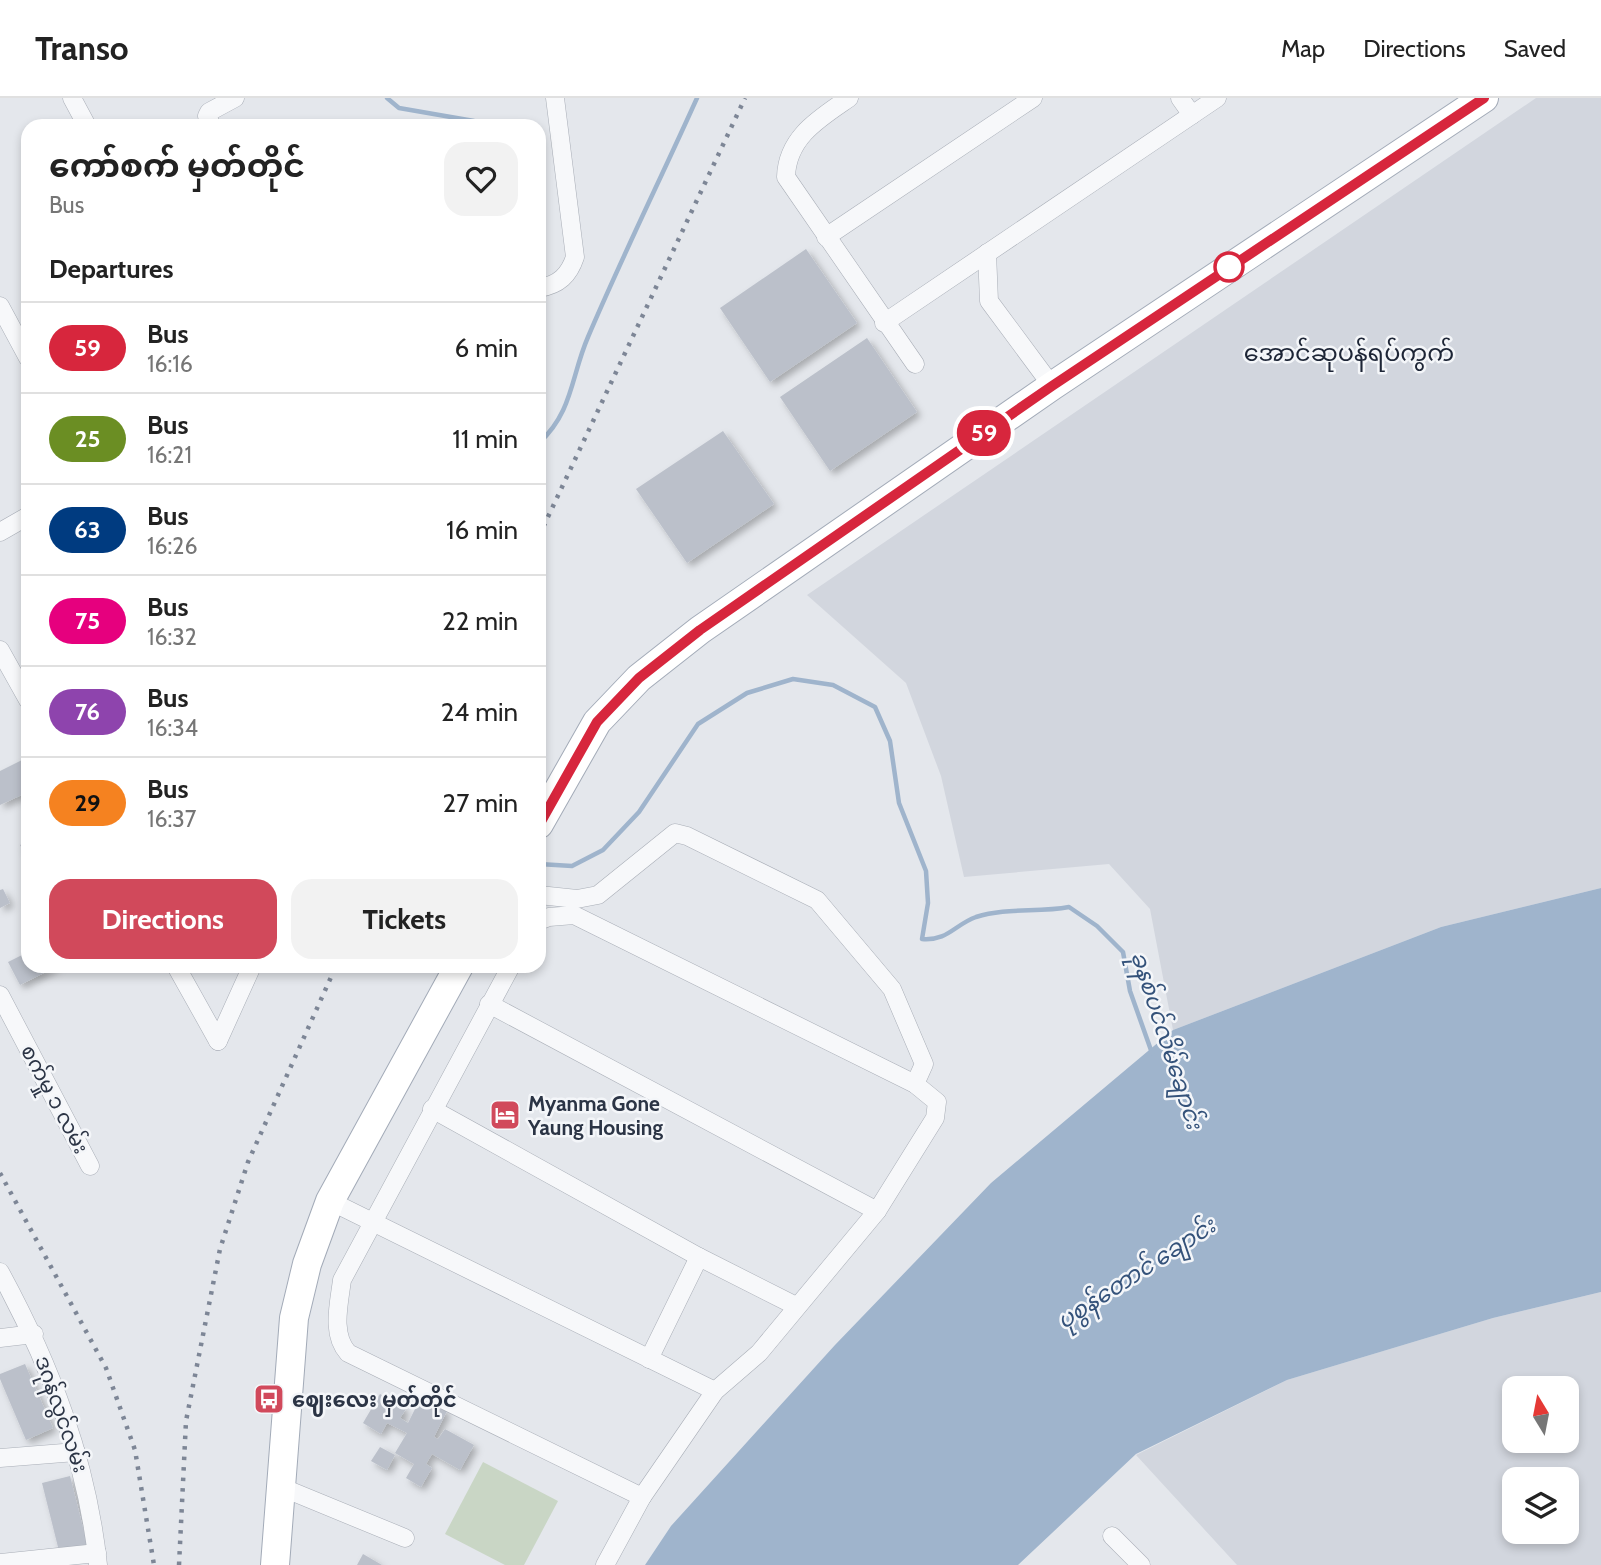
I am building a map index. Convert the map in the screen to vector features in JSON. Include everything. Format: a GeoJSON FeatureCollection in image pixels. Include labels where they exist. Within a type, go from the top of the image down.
{"type":"FeatureCollection","features":[{"type":"Feature","properties":{"kind":"main road"},"geometry":{"type":"LineString","coordinates":[[546,812],[597,722],[639,678],[700,630],[1052,386],[1484,98]]}},
{"type":"Feature","properties":{"kind":"main road"},"geometry":{"type":"LineString","coordinates":[[275,1565],[294,1318],[307,1264],[330,1200],[456,973]]}},
{"type":"Feature","properties":{"kind":"street"},"geometry":{"type":"LineString","coordinates":[[72,98],[83,119]]}},
{"type":"Feature","properties":{"kind":"street"},"geometry":{"type":"LineString","coordinates":[[208,119],[209,112],[235,98]]}},
{"type":"Feature","properties":{"kind":"street"},"geometry":{"type":"LineString","coordinates":[[546,286],[561,281],[571,271],[575,257],[555,98]]}},
{"type":"Feature","properties":{"kind":"street"},"geometry":{"type":"LineString","coordinates":[[849,98],[802,132],[786,169],[786,177],[915,365]]}},
{"type":"Feature","properties":{"kind":"street"},"geometry":{"type":"LineString","coordinates":[[826,237],[1033,98]]}},
{"type":"Feature","properties":{"kind":"street"},"geometry":{"type":"LineString","coordinates":[[1180,98],[1192,114]]}},
{"type":"Feature","properties":{"kind":"street"},"geometry":{"type":"LineString","coordinates":[[884,323],[1217,98]]}},
{"type":"Feature","properties":{"kind":"street"},"geometry":{"type":"LineString","coordinates":[[987,253],[989,301],[1052,386]]}},
{"type":"Feature","properties":{"kind":"street"},"geometry":{"type":"LineString","coordinates":[[0,306],[21,345]]}},
{"type":"Feature","properties":{"kind":"street"},"geometry":{"type":"LineString","coordinates":[[0,532],[21,520]]}},
{"type":"Feature","properties":{"kind":"street"},"geometry":{"type":"LineString","coordinates":[[0,650],[21,688]]}},
{"type":"Feature","properties":{"kind":"street"},"geometry":{"type":"LineString","coordinates":[[546,896],[577,899],[598,895],[675,833],[687,836],[805,894],[828,911],[892,989],[924,1063],[915,1084]]}},
{"type":"Feature","properties":{"kind":"street"},"geometry":{"type":"LineString","coordinates":[[546,918],[574,915],[915,1084],[937,1102],[935,1118],[877,1211],[759,1353],[715,1391],[642,1497],[605,1565]]}},
{"type":"Feature","properties":{"kind":"street"},"geometry":{"type":"LineString","coordinates":[[180,973],[218,1041],[249,973]]}},
{"type":"Feature","properties":{"kind":"street"},"geometry":{"type":"LineString","coordinates":[[507,973],[342,1280],[338,1312],[339,1343],[348,1353],[642,1497]]}},
{"type":"Feature","properties":{"kind":"street","name":"စက်မှု ၁ လမ်း"},"geometry":{"type":"LineString","coordinates":[[0,995],[90,1166]]}},
{"type":"Feature","properties":{"kind":"street"},"geometry":{"type":"LineString","coordinates":[[489,1004],[877,1211]]}},
{"type":"Feature","properties":{"kind":"street"},"geometry":{"type":"LineString","coordinates":[[432,1109],[699,1257],[796,1306]]}},
{"type":"Feature","properties":{"kind":"street"},"geometry":{"type":"LineString","coordinates":[[330,1200],[715,1391]]}},
{"type":"Feature","properties":{"kind":"street"},"geometry":{"type":"LineString","coordinates":[[649,1359],[699,1257]]}},
{"type":"Feature","properties":{"kind":"street","name":"ဒဂုန်လွင်လမ်း"},"geometry":{"type":"LineString","coordinates":[[0,1272],[34,1334],[76,1452],[87,1488],[97,1559]]}},
{"type":"Feature","properties":{"kind":"street"},"geometry":{"type":"LineString","coordinates":[[0,1338],[34,1334]]}},
{"type":"Feature","properties":{"kind":"street"},"geometry":{"type":"LineString","coordinates":[[0,1458],[76,1452]]}},
{"type":"Feature","properties":{"kind":"street"},"geometry":{"type":"LineString","coordinates":[[281,1487],[405,1538]]}},
{"type":"Feature","properties":{"kind":"street"},"geometry":{"type":"LineString","coordinates":[[1112,1536],[1141,1565]]}},
{"type":"Feature","properties":{"kind":"street"},"geometry":{"type":"LineString","coordinates":[[0,1563],[97,1559]]}},
{"type":"Feature","properties":{"kind":"shaded area"},"geometry":{"type":"Polygon","coordinates":[[[1536,98],[1601,98],[1601,888],[1441,927],[1173,1030],[1150,909],[1109,864],[964,877],[941,776],[906,683],[807,595],[1536,98]]]}},
{"type":"Feature","properties":{"kind":"shaded area"},"geometry":{"type":"Polygon","coordinates":[[[1601,1292],[1601,1565],[1237,1565],[1136,1455],[1287,1380],[1493,1318],[1601,1292]]]}},
{"type":"Feature","properties":{"kind":"green space"},"geometry":{"type":"Polygon","coordinates":[[[483,1462],[558,1501],[524,1565],[505,1565],[445,1534],[483,1462]]]}},
{"type":"Feature","properties":{"kind":"water","name":"ပုစွန်တောင် ချောင်း"},"geometry":{"type":"Polygon","coordinates":[[[1601,888],[1601,1292],[1493,1318],[1287,1380],[1136,1454],[1018,1565],[645,1565],[671,1526],[835,1345],[991,1183],[1173,1030],[1441,927],[1601,888]]]}},
{"type":"Feature","properties":{"kind":"building"},"geometry":{"type":"Polygon","coordinates":[[[806,249],[857,323],[770,382],[720,308],[806,249]]]}},
{"type":"Feature","properties":{"kind":"building"},"geometry":{"type":"Polygon","coordinates":[[[867,338],[917,412],[830,471],[780,397],[867,338]]]}},
{"type":"Feature","properties":{"kind":"building"},"geometry":{"type":"Polygon","coordinates":[[[723,431],[774,504],[687,563],[636,489],[723,431]]]}},
{"type":"Feature","properties":{"kind":"building"},"geometry":{"type":"Polygon","coordinates":[[[21,760],[21,795],[0,805],[0,771],[21,760]]]}},
{"type":"Feature","properties":{"kind":"building"},"geometry":{"type":"Polygon","coordinates":[[[3,889],[10,903],[0,908],[0,890],[3,889]]]}},
{"type":"Feature","properties":{"kind":"building"},"geometry":{"type":"Polygon","coordinates":[[[21,956],[21,973],[44,973],[20,985],[8,962],[21,956]]]}},
{"type":"Feature","properties":{"kind":"building"},"geometry":{"type":"Polygon","coordinates":[[[25,1364],[53,1428],[26,1440],[0,1379],[0,1374],[25,1364]]]}},
{"type":"Feature","properties":{"kind":"building"},"geometry":{"type":"Polygon","coordinates":[[[380,1394],[406,1409],[400,1418],[408,1423],[420,1399],[447,1411],[434,1437],[438,1439],[445,1429],[474,1445],[460,1470],[432,1454],[426,1464],[432,1468],[421,1487],[406,1478],[414,1464],[395,1453],[407,1433],[387,1423],[381,1434],[363,1423],[380,1394]]]}},
{"type":"Feature","properties":{"kind":"building"},"geometry":{"type":"Polygon","coordinates":[[[380,1447],[395,1455],[387,1470],[371,1461],[380,1447]]]}},
{"type":"Feature","properties":{"kind":"building"},"geometry":{"type":"Polygon","coordinates":[[[70,1476],[87,1544],[59,1551],[42,1483],[70,1476]]]}},
{"type":"Feature","properties":{"kind":"building"},"geometry":{"type":"Polygon","coordinates":[[[363,1554],[382,1565],[357,1565],[363,1554]]]}},
{"type":"Feature","properties":{"kind":"waterway","name":"ခုနစ်ပင်လိမ်ချောင်း"},"geometry":{"type":"LineString","coordinates":[[387,98],[399,108],[462,119]]}},
{"type":"Feature","properties":{"kind":"waterway"},"geometry":{"type":"LineString","coordinates":[[546,435],[565,406],[582,351],[697,98]]}},
{"type":"Feature","properties":{"kind":"waterway","name":"ခုနစ်ပင်လိမ်ချောင်း"},"geometry":{"type":"LineString","coordinates":[[546,864],[572,866],[603,850],[639,812],[698,724],[747,693],[793,679],[833,685],[875,707],[890,741],[899,803],[926,871],[928,903],[922,939],[938,938],[968,920],[988,914],[1069,907],[1097,926],[1123,952],[1130,991],[1152,1053]]}},
{"type":"Feature","properties":{"kind":"railway"},"geometry":{"type":"LineString","coordinates":[[546,521],[745,98]]}},
{"type":"Feature","properties":{"kind":"railway"},"geometry":{"type":"LineString","coordinates":[[179,1565],[186,1421],[220,1249],[248,1162],[333,973]]}},
{"type":"Feature","properties":{"kind":"railway"},"geometry":{"type":"LineString","coordinates":[[0,1173],[106,1368],[135,1450],[154,1565]]}},
{"type":"Feature","properties":{"kind":"bus line","name":"59"},"geometry":{"type":"LineString","coordinates":[[546,813],[597,722],[639,678],[700,630],[1052,386],[1484,98]]}},
{"type":"Feature","properties":{"kind":"place","name":"Myanma Gone Yaung Housing"},"geometry":{"type":"Point","coordinates":[505,1115]}},
{"type":"Feature","properties":{"kind":"place","name":"ဈေးလေး မှတ်တိုင်"},"geometry":{"type":"Point","coordinates":[269,1399]}},
{"type":"Feature","properties":{"kind":"district","name":"အောင်ဆုပန်ရပ်ကွက်"},"geometry":{"type":"Point","coordinates":[1349,352]}}]}
